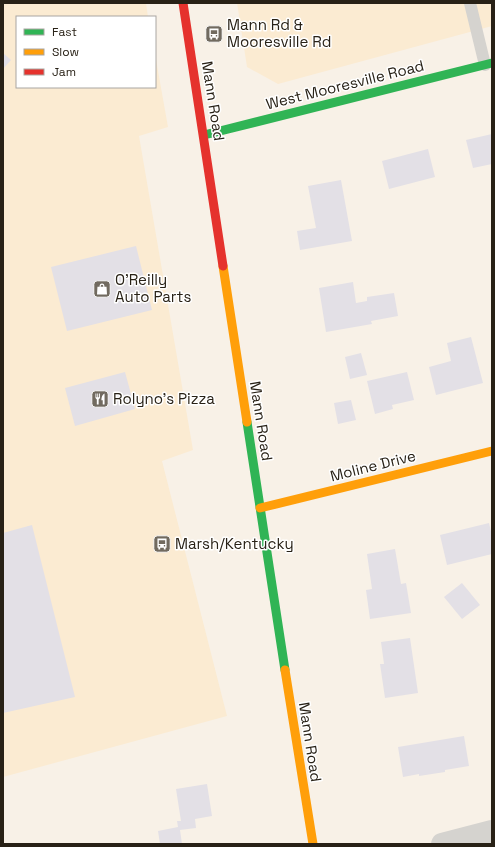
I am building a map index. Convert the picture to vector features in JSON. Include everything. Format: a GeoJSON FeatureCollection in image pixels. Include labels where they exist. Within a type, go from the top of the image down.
{"type":"FeatureCollection","features":[{"type":"Feature","properties":{"kind":"main road","name":"Mann Road"},"geometry":{"type":"LineString","coordinates":[[183,3],[313,844]]}},
{"type":"Feature","properties":{"kind":"main road","name":"West Mooresville Road"},"geometry":{"type":"LineString","coordinates":[[204,135],[488,64]]}},
{"type":"Feature","properties":{"kind":"main road","name":"Moline Drive"},"geometry":{"type":"LineString","coordinates":[[260,508],[492,451]]}},
{"type":"Feature","properties":{"kind":"street"},"geometry":{"type":"LineString","coordinates":[[442,844],[492,831]]}},
{"type":"Feature","properties":{"kind":"lane"},"geometry":{"type":"LineString","coordinates":[[470,3],[488,64]]}},
{"type":"Feature","properties":{"kind":"shaded area"},"geometry":{"type":"Polygon","coordinates":[[[3,3],[146,3],[148,16],[16,16],[16,88],[156,88],[156,60],[168,127],[139,136],[193,450],[162,461],[227,716],[3,777],[3,3]]]}},
{"type":"Feature","properties":{"kind":"shaded area"},"geometry":{"type":"Polygon","coordinates":[[[237,3],[492,3],[492,26],[278,84],[247,67],[237,3]]]}},
{"type":"Feature","properties":{"kind":"building"},"geometry":{"type":"Polygon","coordinates":[[[3,53],[11,60],[3,69],[3,53]]]}},
{"type":"Feature","properties":{"kind":"building"},"geometry":{"type":"Polygon","coordinates":[[[492,134],[492,164],[473,168],[466,140],[492,134]]]}},
{"type":"Feature","properties":{"kind":"building"},"geometry":{"type":"Polygon","coordinates":[[[428,149],[435,177],[389,189],[382,161],[428,149]]]}},
{"type":"Feature","properties":{"kind":"building"},"geometry":{"type":"Polygon","coordinates":[[[341,180],[352,241],[300,250],[297,231],[316,228],[308,186],[341,180]]]}},
{"type":"Feature","properties":{"kind":"building","name":"O'Reilly Auto Parts"},"geometry":{"type":"Polygon","coordinates":[[[136,246],[152,310],[67,331],[51,267],[136,246]]]}},
{"type":"Feature","properties":{"kind":"building"},"geometry":{"type":"Polygon","coordinates":[[[353,282],[356,303],[367,301],[367,297],[394,293],[398,316],[371,321],[372,324],[326,332],[319,288],[353,282]]]}},
{"type":"Feature","properties":{"kind":"building"},"geometry":{"type":"Polygon","coordinates":[[[471,337],[483,383],[436,395],[429,367],[451,361],[447,343],[471,337]]]}},
{"type":"Feature","properties":{"kind":"building"},"geometry":{"type":"Polygon","coordinates":[[[361,353],[367,375],[350,379],[345,357],[361,353]]]}},
{"type":"Feature","properties":{"kind":"building","name":"Rolyno's Pizza"},"geometry":{"type":"Polygon","coordinates":[[[125,372],[135,409],[75,426],[65,388],[125,372]]]}},
{"type":"Feature","properties":{"kind":"building"},"geometry":{"type":"Polygon","coordinates":[[[407,372],[414,400],[392,405],[393,409],[375,414],[367,381],[407,372]]]}},
{"type":"Feature","properties":{"kind":"building"},"geometry":{"type":"Polygon","coordinates":[[[351,400],[356,420],[338,424],[334,403],[351,400]]]}},
{"type":"Feature","properties":{"kind":"building"},"geometry":{"type":"Polygon","coordinates":[[[489,523],[492,536],[492,554],[447,565],[440,535],[489,523]]]}},
{"type":"Feature","properties":{"kind":"building"},"geometry":{"type":"Polygon","coordinates":[[[32,525],[75,697],[3,713],[3,533],[32,525]]]}},
{"type":"Feature","properties":{"kind":"building"},"geometry":{"type":"Polygon","coordinates":[[[395,549],[401,584],[406,583],[411,613],[370,619],[366,590],[372,589],[367,554],[395,549]]]}},
{"type":"Feature","properties":{"kind":"building"},"geometry":{"type":"Polygon","coordinates":[[[462,583],[480,605],[462,619],[444,597],[462,583]]]}},
{"type":"Feature","properties":{"kind":"building"},"geometry":{"type":"Polygon","coordinates":[[[410,638],[418,693],[385,698],[380,664],[384,664],[381,642],[410,638]]]}},
{"type":"Feature","properties":{"kind":"building"},"geometry":{"type":"Polygon","coordinates":[[[464,736],[469,766],[445,770],[445,772],[403,777],[398,747],[464,736]]]}},
{"type":"Feature","properties":{"kind":"building"},"geometry":{"type":"Polygon","coordinates":[[[207,784],[212,816],[195,819],[196,828],[180,830],[182,844],[160,844],[158,831],[178,827],[177,821],[181,821],[176,789],[207,784]]]}},
{"type":"Feature","properties":{"kind":"traffic: fast"},"geometry":{"type":"LineString","coordinates":[[204,135],[492,63]]}},
{"type":"Feature","properties":{"kind":"traffic: fast"},"geometry":{"type":"LineString","coordinates":[[247,422],[285,670]]}},
{"type":"Feature","properties":{"kind":"traffic: slow"},"geometry":{"type":"LineString","coordinates":[[223,266],[247,422]]}},
{"type":"Feature","properties":{"kind":"traffic: slow"},"geometry":{"type":"LineString","coordinates":[[260,508],[492,451]]}},
{"type":"Feature","properties":{"kind":"traffic: slow"},"geometry":{"type":"LineString","coordinates":[[285,670],[313,844]]}},
{"type":"Feature","properties":{"kind":"traffic: jam"},"geometry":{"type":"LineString","coordinates":[[183,3],[223,266]]}},
{"type":"Feature","properties":{"kind":"place","name":"Mann Rd & Mooresville Rd"},"geometry":{"type":"Point","coordinates":[214,34]}},
{"type":"Feature","properties":{"kind":"place","name":"O'Reilly Auto Parts"},"geometry":{"type":"Point","coordinates":[102,289]}},
{"type":"Feature","properties":{"kind":"place","name":"Rolyno's Pizza"},"geometry":{"type":"Point","coordinates":[100,399]}},
{"type":"Feature","properties":{"kind":"place","name":"Marsh/Kentucky"},"geometry":{"type":"Point","coordinates":[162,544]}}]}
